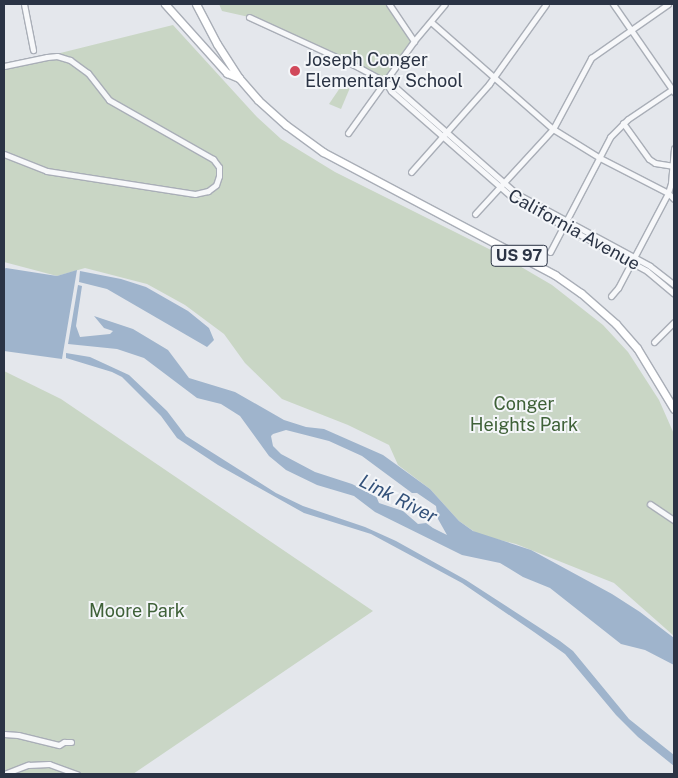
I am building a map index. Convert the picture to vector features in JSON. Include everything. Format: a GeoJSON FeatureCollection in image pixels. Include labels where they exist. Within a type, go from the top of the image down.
{"type":"FeatureCollection","features":[{"type":"Feature","properties":{"kind":"highway"},"geometry":{"type":"LineString","coordinates":[[165,4],[227,73],[239,78]]}},
{"type":"Feature","properties":{"kind":"highway","name":"US 97"},"geometry":{"type":"LineString","coordinates":[[196,4],[216,44],[239,78],[258,100],[286,125],[323,152],[555,276],[581,293],[632,342],[654,374],[674,410]]}},
{"type":"Feature","properties":{"kind":"street"},"geometry":{"type":"LineString","coordinates":[[24,4],[33,50]]}},
{"type":"Feature","properties":{"kind":"street"},"geometry":{"type":"LineString","coordinates":[[389,4],[414,42]]}},
{"type":"Feature","properties":{"kind":"street"},"geometry":{"type":"LineString","coordinates":[[348,133],[414,42],[431,22],[439,6],[445,4]]}},
{"type":"Feature","properties":{"kind":"street"},"geometry":{"type":"LineString","coordinates":[[411,172],[494,77],[546,4]]}},
{"type":"Feature","properties":{"kind":"street"},"geometry":{"type":"LineString","coordinates":[[550,252],[610,137],[624,123],[674,90],[613,4]]}},
{"type":"Feature","properties":{"kind":"street"},"geometry":{"type":"LineString","coordinates":[[475,214],[553,129],[591,58],[668,4]]}},
{"type":"Feature","properties":{"kind":"street","name":"California Avenue"},"geometry":{"type":"LineString","coordinates":[[249,17],[358,67],[395,87],[444,134],[502,185],[520,204],[658,271],[674,285]]}},
{"type":"Feature","properties":{"kind":"street"},"geometry":{"type":"LineString","coordinates":[[431,22],[553,129],[600,158],[668,193],[674,200]]}},
{"type":"Feature","properties":{"kind":"street"},"geometry":{"type":"LineString","coordinates":[[4,66],[57,56],[70,60],[88,74],[110,100],[213,159],[219,167],[219,176],[216,185],[212,188],[195,194],[47,170],[4,154]]}},
{"type":"Feature","properties":{"kind":"street"},"geometry":{"type":"LineString","coordinates":[[624,123],[649,159],[655,163],[673,165]]}},
{"type":"Feature","properties":{"kind":"street"},"geometry":{"type":"LineString","coordinates":[[611,296],[618,288],[668,193],[672,182],[674,148]]}},
{"type":"Feature","properties":{"kind":"street","name":"California Avenue"},"geometry":{"type":"LineString","coordinates":[[502,185],[633,260],[674,294]]}},
{"type":"Feature","properties":{"kind":"street"},"geometry":{"type":"LineString","coordinates":[[654,342],[674,322]]}},
{"type":"Feature","properties":{"kind":"street"},"geometry":{"type":"LineString","coordinates":[[650,504],[674,520]]}},
{"type":"Feature","properties":{"kind":"street"},"geometry":{"type":"LineString","coordinates":[[4,734],[18,734],[59,745],[64,742],[71,742]]}},
{"type":"Feature","properties":{"kind":"street"},"geometry":{"type":"LineString","coordinates":[[4,774],[28,765],[49,764],[76,774]]}},
{"type":"Feature","properties":{"kind":"green space"},"geometry":{"type":"Polygon","coordinates":[[[219,4],[388,4],[414,41],[386,83],[249,17],[222,11],[219,4]]]}},
{"type":"Feature","properties":{"kind":"green space","name":"Conger Heights Park"},"geometry":{"type":"Polygon","coordinates":[[[173,25],[257,117],[281,139],[335,172],[499,254],[552,285],[603,325],[628,352],[659,400],[674,434],[674,636],[614,583],[516,544],[479,535],[459,521],[430,489],[398,465],[389,445],[348,425],[282,399],[245,363],[224,334],[185,305],[147,284],[85,268],[57,276],[4,262],[4,67],[173,25]]]}},
{"type":"Feature","properties":{"kind":"green space"},"geometry":{"type":"Polygon","coordinates":[[[346,79],[352,83],[341,109],[329,104],[346,79]]]}},
{"type":"Feature","properties":{"kind":"green space","name":"Moore Park"},"geometry":{"type":"Polygon","coordinates":[[[4,371],[61,399],[373,611],[133,774],[4,774],[4,371]]]}},
{"type":"Feature","properties":{"kind":"water"},"geometry":{"type":"Polygon","coordinates":[[[4,269],[57,276],[77,270],[62,359],[4,351],[4,269]]]}},
{"type":"Feature","properties":{"kind":"water"},"geometry":{"type":"Polygon","coordinates":[[[80,271],[121,279],[146,287],[188,311],[209,328],[214,340],[207,347],[107,289],[79,282],[80,271]]]}},
{"type":"Feature","properties":{"kind":"water","name":"Link River"},"geometry":{"type":"Polygon","coordinates":[[[78,285],[82,286],[76,326],[80,337],[110,334],[113,331],[104,328],[94,316],[133,329],[168,350],[189,378],[235,392],[284,420],[306,427],[324,429],[383,455],[430,489],[459,521],[473,531],[531,550],[612,594],[640,612],[674,638],[674,665],[645,650],[621,644],[550,588],[523,577],[500,563],[462,555],[375,512],[354,496],[317,485],[286,470],[269,456],[240,416],[221,404],[197,398],[144,358],[117,349],[68,344],[78,285]],[[286,430],[271,436],[273,446],[281,454],[315,472],[352,484],[376,496],[379,503],[403,511],[418,524],[426,523],[447,535],[438,519],[436,506],[417,493],[412,493],[362,456],[329,441],[286,430]]]}},
{"type":"Feature","properties":{"kind":"water"},"geometry":{"type":"Polygon","coordinates":[[[66,353],[90,357],[129,375],[167,411],[186,436],[276,493],[303,506],[365,527],[396,541],[466,580],[560,641],[573,651],[629,719],[674,755],[674,766],[638,737],[616,715],[565,654],[462,583],[371,534],[304,513],[218,465],[177,438],[161,416],[122,377],[112,372],[66,358],[66,353]]]}},
{"type":"Feature","properties":{"kind":"place","name":"Joseph Conger Elementary School"},"geometry":{"type":"Point","coordinates":[295,71]}}]}
